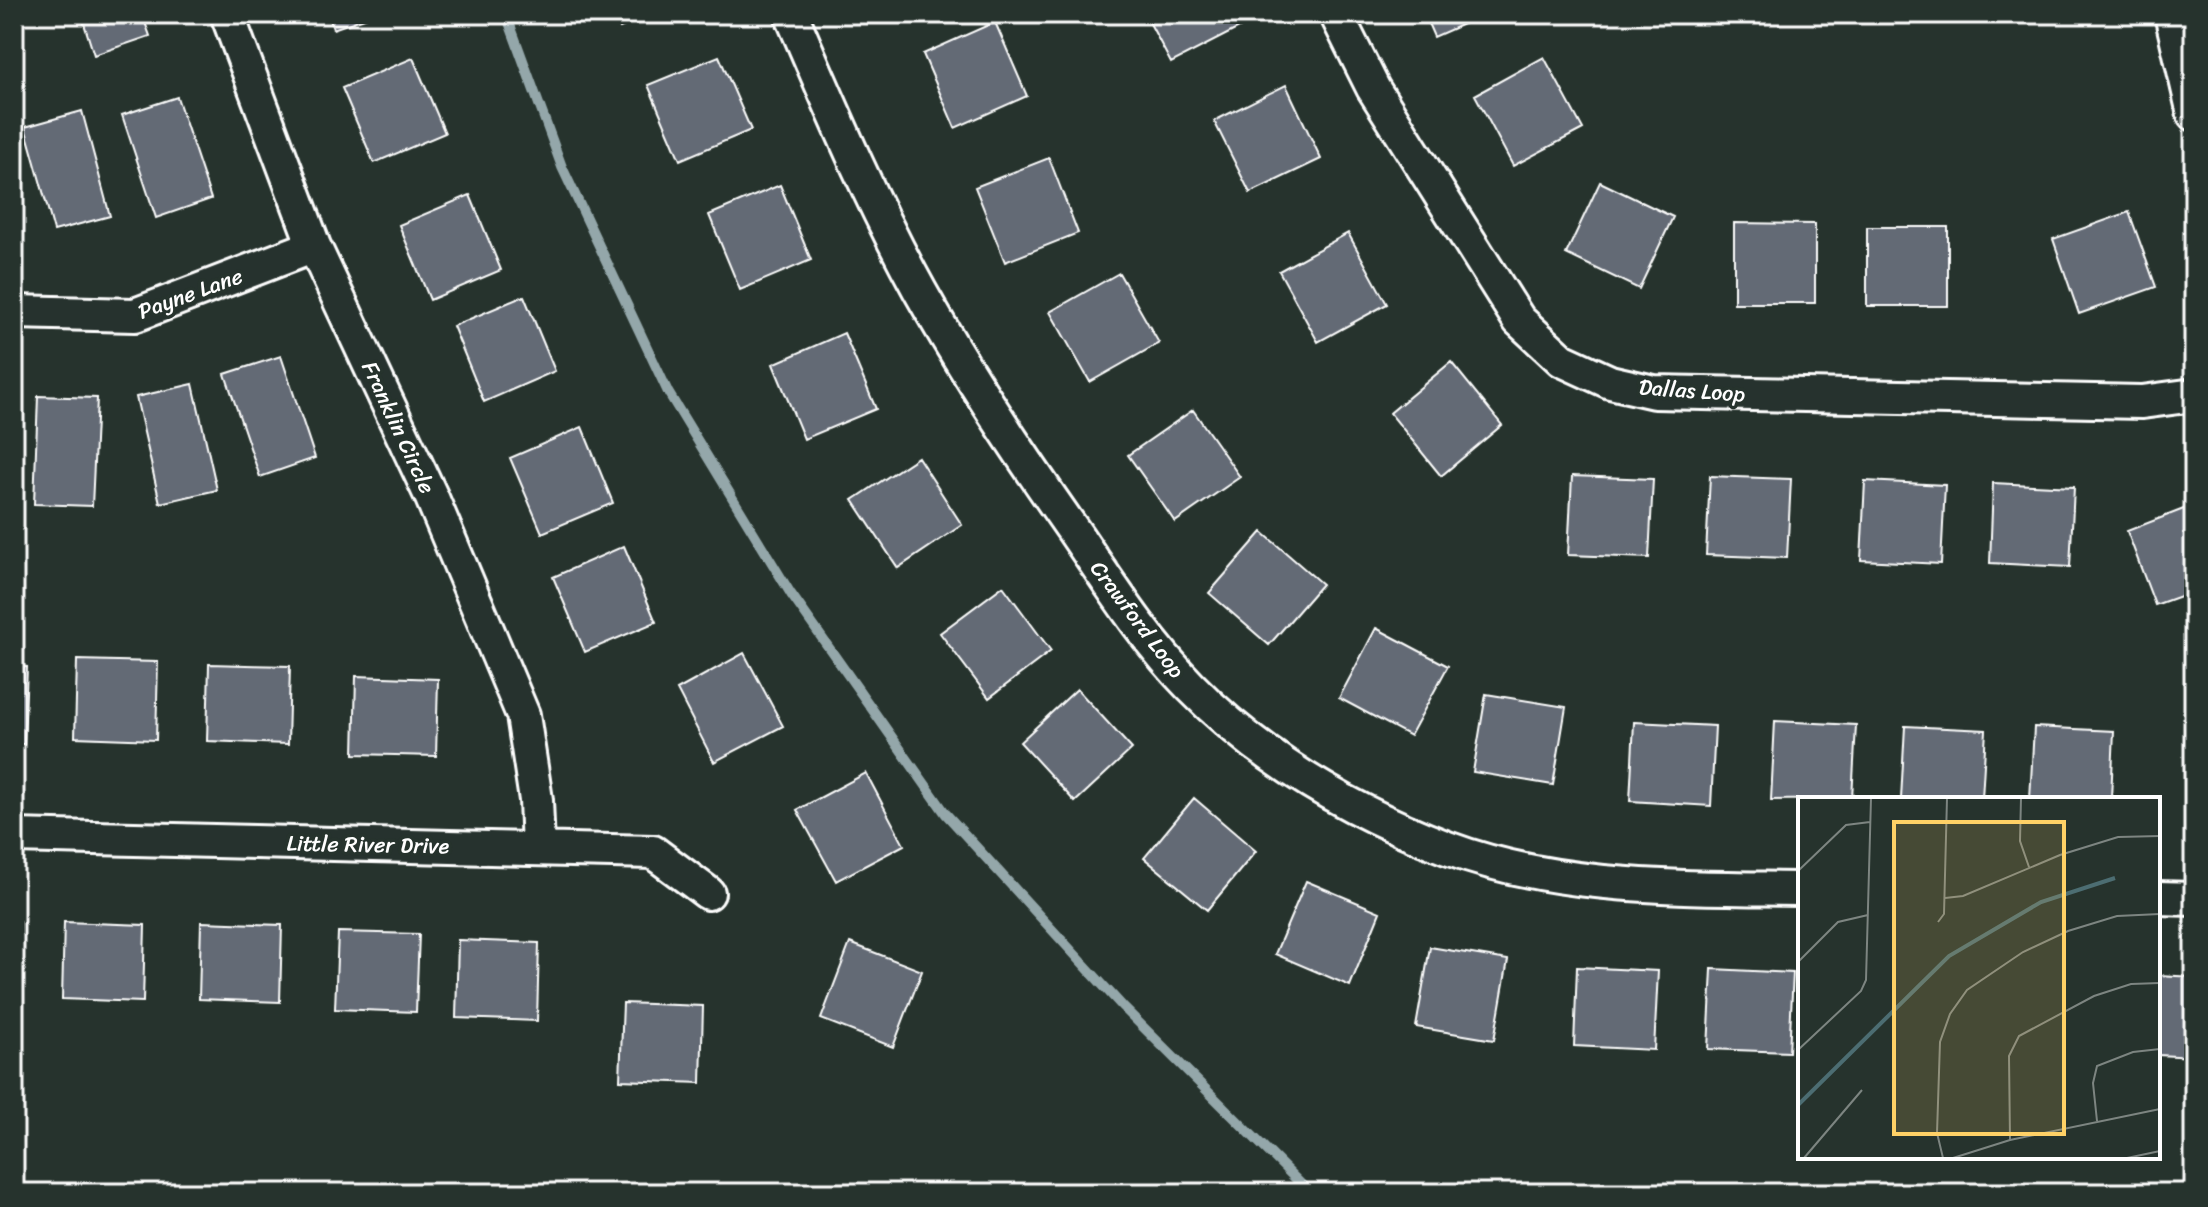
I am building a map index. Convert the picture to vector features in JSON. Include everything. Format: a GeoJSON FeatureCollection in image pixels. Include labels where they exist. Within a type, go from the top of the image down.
{"type":"FeatureCollection","features":[{"type":"Feature","properties":{"kind":"street","name":"Franklin Circle"},"geometry":{"type":"LineString","coordinates":[[227,14],[314,246],[432,498],[523,715],[536,800],[538,848]]}},
{"type":"Feature","properties":{"kind":"street","name":"Crawford Loop"},"geometry":{"type":"LineString","coordinates":[[791,14],[836,118],[920,290],[1024,460],[1114,591],[1142,630],[1202,697],[1270,756],[1345,802],[1451,850],[1561,877],[1681,887],[1798,889]]}},
{"type":"Feature","properties":{"kind":"street","name":"Dallas Loop"},"geometry":{"type":"LineString","coordinates":[[1336,14],[1373,88],[1519,320],[1562,360],[1610,382],[1654,392],[2009,401],[2142,402],[2194,395]]}},
{"type":"Feature","properties":{"kind":"street"},"geometry":{"type":"LineString","coordinates":[[2171,14],[2194,114]]}},
{"type":"Feature","properties":{"kind":"street","name":"Payne Lane"},"geometry":{"type":"LineString","coordinates":[[14,312],[135,315],[314,246]]}},
{"type":"Feature","properties":{"kind":"street","name":"Little River Drive"},"geometry":{"type":"LineString","coordinates":[[14,836],[653,852],[708,893]]}},
{"type":"Feature","properties":{"kind":"street"},"geometry":{"type":"LineString","coordinates":[[2160,898],[2194,899]]}},
{"type":"Feature","properties":{"kind":"building"},"geometry":{"type":"Polygon","coordinates":[[[81,14],[142,14],[150,36],[94,55],[81,14]]]}},
{"type":"Feature","properties":{"kind":"building"},"geometry":{"type":"Polygon","coordinates":[[[328,14],[376,14],[333,29],[328,14]]]}},
{"type":"Feature","properties":{"kind":"building"},"geometry":{"type":"Polygon","coordinates":[[[614,14],[653,14],[620,28],[614,14]]]}},
{"type":"Feature","properties":{"kind":"building"},"geometry":{"type":"Polygon","coordinates":[[[1145,14],[1235,14],[1241,27],[1171,63],[1145,14]]]}},
{"type":"Feature","properties":{"kind":"building"},"geometry":{"type":"Polygon","coordinates":[[[1424,14],[1486,14],[1434,37],[1424,14]]]}},
{"type":"Feature","properties":{"kind":"building"},"geometry":{"type":"Polygon","coordinates":[[[995,22],[1027,96],[955,128],[923,54],[995,22]]]}},
{"type":"Feature","properties":{"kind":"building"},"geometry":{"type":"Polygon","coordinates":[[[719,56],[751,130],[680,160],[648,85],[719,56]]]}},
{"type":"Feature","properties":{"kind":"building"},"geometry":{"type":"Polygon","coordinates":[[[1544,57],[1583,129],[1513,166],[1475,95],[1544,57]]]}},
{"type":"Feature","properties":{"kind":"building"},"geometry":{"type":"Polygon","coordinates":[[[413,58],[445,133],[374,163],[342,88],[413,58]]]}},
{"type":"Feature","properties":{"kind":"building"},"geometry":{"type":"Polygon","coordinates":[[[1286,85],[1321,159],[1250,193],[1214,121],[1286,85]]]}},
{"type":"Feature","properties":{"kind":"building"},"geometry":{"type":"Polygon","coordinates":[[[177,97],[211,199],[156,218],[122,115],[177,97]]]}},
{"type":"Feature","properties":{"kind":"building"},"geometry":{"type":"Polygon","coordinates":[[[82,111],[110,216],[54,231],[25,127],[82,111]]]}},
{"type":"Feature","properties":{"kind":"building"},"geometry":{"type":"Polygon","coordinates":[[[1049,158],[1078,233],[1005,262],[975,187],[1049,158]]]}},
{"type":"Feature","properties":{"kind":"building"},"geometry":{"type":"Polygon","coordinates":[[[1600,182],[1673,217],[1639,289],[1566,254],[1600,182]]]}},
{"type":"Feature","properties":{"kind":"building"},"geometry":{"type":"Polygon","coordinates":[[[780,185],[811,260],[740,290],[709,215],[780,185]]]}},
{"type":"Feature","properties":{"kind":"building"},"geometry":{"type":"Polygon","coordinates":[[[470,195],[501,270],[430,300],[399,225],[470,195]]]}},
{"type":"Feature","properties":{"kind":"building"},"geometry":{"type":"Polygon","coordinates":[[[2129,212],[2156,287],[2079,314],[2053,239],[2129,212]]]}},
{"type":"Feature","properties":{"kind":"building"},"geometry":{"type":"Polygon","coordinates":[[[1734,223],[1815,224],[1815,303],[1734,303],[1734,223]]]}},
{"type":"Feature","properties":{"kind":"building"},"geometry":{"type":"Polygon","coordinates":[[[1867,227],[1948,227],[1948,306],[1867,306],[1867,227]]]}},
{"type":"Feature","properties":{"kind":"building"},"geometry":{"type":"Polygon","coordinates":[[[1348,233],[1387,304],[1318,342],[1279,271],[1348,233]]]}},
{"type":"Feature","properties":{"kind":"building"},"geometry":{"type":"Polygon","coordinates":[[[1119,273],[1159,343],[1090,382],[1050,312],[1119,273]]]}},
{"type":"Feature","properties":{"kind":"building"},"geometry":{"type":"Polygon","coordinates":[[[524,296],[555,371],[484,402],[453,326],[524,296]]]}},
{"type":"Feature","properties":{"kind":"building"},"geometry":{"type":"Polygon","coordinates":[[[844,333],[876,409],[804,439],[773,364],[844,333]]]}},
{"type":"Feature","properties":{"kind":"building"},"geometry":{"type":"Polygon","coordinates":[[[281,356],[315,458],[260,477],[225,374],[281,356]]]}},
{"type":"Feature","properties":{"kind":"building"},"geometry":{"type":"Polygon","coordinates":[[[1451,362],[1502,425],[1441,476],[1390,413],[1451,362]]]}},
{"type":"Feature","properties":{"kind":"building"},"geometry":{"type":"Polygon","coordinates":[[[193,384],[217,490],[160,503],[136,397],[193,384]]]}},
{"type":"Feature","properties":{"kind":"building"},"geometry":{"type":"Polygon","coordinates":[[[38,396],[97,398],[92,506],[34,504],[38,396]]]}},
{"type":"Feature","properties":{"kind":"building"},"geometry":{"type":"Polygon","coordinates":[[[1193,410],[1240,477],[1175,522],[1128,455],[1193,410]]]}},
{"type":"Feature","properties":{"kind":"building"},"geometry":{"type":"Polygon","coordinates":[[[582,427],[613,503],[542,533],[510,458],[582,427]]]}},
{"type":"Feature","properties":{"kind":"building"},"geometry":{"type":"Polygon","coordinates":[[[918,457],[962,525],[898,568],[853,500],[918,457]]]}},
{"type":"Feature","properties":{"kind":"building"},"geometry":{"type":"Polygon","coordinates":[[[1572,476],[1653,479],[1649,558],[1568,555],[1572,476]]]}},
{"type":"Feature","properties":{"kind":"building"},"geometry":{"type":"Polygon","coordinates":[[[1710,476],[1791,479],[1787,558],[1706,555],[1710,476]]]}},
{"type":"Feature","properties":{"kind":"building"},"geometry":{"type":"Polygon","coordinates":[[[1865,481],[1945,485],[1941,564],[1861,560],[1865,481]]]}},
{"type":"Feature","properties":{"kind":"building"},"geometry":{"type":"Polygon","coordinates":[[[1993,483],[2074,487],[2070,567],[1990,563],[1993,483]]]}},
{"type":"Feature","properties":{"kind":"building"},"geometry":{"type":"Polygon","coordinates":[[[2194,505],[2194,591],[2155,605],[2127,531],[2194,505]]]}},
{"type":"Feature","properties":{"kind":"building"},"geometry":{"type":"Polygon","coordinates":[[[1262,532],[1322,584],[1269,645],[1209,593],[1262,532]]]}},
{"type":"Feature","properties":{"kind":"building"},"geometry":{"type":"Polygon","coordinates":[[[624,546],[656,622],[585,652],[553,577],[624,546]]]}},
{"type":"Feature","properties":{"kind":"building"},"geometry":{"type":"Polygon","coordinates":[[[1003,586],[1051,651],[989,698],[940,633],[1003,586]]]}},
{"type":"Feature","properties":{"kind":"building"},"geometry":{"type":"Polygon","coordinates":[[[1376,628],[1448,666],[1410,736],[1339,698],[1376,628]]]}},
{"type":"Feature","properties":{"kind":"building"},"geometry":{"type":"Polygon","coordinates":[[[744,653],[783,726],[714,762],[677,690],[744,653]]]}},
{"type":"Feature","properties":{"kind":"building"},"geometry":{"type":"Polygon","coordinates":[[[77,660],[158,662],[156,740],[75,737],[77,660]]]}},
{"type":"Feature","properties":{"kind":"building"},"geometry":{"type":"Polygon","coordinates":[[[209,664],[290,666],[288,744],[207,741],[209,664]]]}},
{"type":"Feature","properties":{"kind":"building"},"geometry":{"type":"Polygon","coordinates":[[[14,666],[27,667],[24,744],[14,744],[14,666]]]}},
{"type":"Feature","properties":{"kind":"building"},"geometry":{"type":"Polygon","coordinates":[[[356,676],[438,679],[436,756],[354,754],[356,676]]]}},
{"type":"Feature","properties":{"kind":"building"},"geometry":{"type":"Polygon","coordinates":[[[1077,689],[1132,749],[1075,802],[1020,742],[1077,689]]]}},
{"type":"Feature","properties":{"kind":"building"},"geometry":{"type":"Polygon","coordinates":[[[1486,694],[1566,707],[1553,785],[1473,772],[1486,694]]]}},
{"type":"Feature","properties":{"kind":"building"},"geometry":{"type":"Polygon","coordinates":[[[1775,721],[1856,725],[1852,797],[1771,800],[1775,721]]]}},
{"type":"Feature","properties":{"kind":"building"},"geometry":{"type":"Polygon","coordinates":[[[1634,722],[1715,726],[1711,806],[1630,801],[1634,722]]]}},
{"type":"Feature","properties":{"kind":"building"},"geometry":{"type":"Polygon","coordinates":[[[1905,726],[1986,730],[1982,797],[1901,797],[1905,726]]]}},
{"type":"Feature","properties":{"kind":"building"},"geometry":{"type":"Polygon","coordinates":[[[2034,727],[2114,731],[2111,797],[2030,797],[2034,727]]]}},
{"type":"Feature","properties":{"kind":"building"},"geometry":{"type":"Polygon","coordinates":[[[866,773],[904,845],[836,881],[797,810],[866,773]]]}},
{"type":"Feature","properties":{"kind":"building"},"geometry":{"type":"Polygon","coordinates":[[[1194,798],[1256,851],[1207,910],[1144,858],[1194,798]]]}},
{"type":"Feature","properties":{"kind":"building"},"geometry":{"type":"Polygon","coordinates":[[[1306,881],[1380,912],[1350,986],[1275,954],[1306,881]]]}},
{"type":"Feature","properties":{"kind":"building"},"geometry":{"type":"Polygon","coordinates":[[[14,922],[20,922],[18,1000],[14,1000],[14,922]]]}},
{"type":"Feature","properties":{"kind":"building"},"geometry":{"type":"Polygon","coordinates":[[[64,922],[145,925],[143,1002],[62,999],[64,922]]]}},
{"type":"Feature","properties":{"kind":"building"},"geometry":{"type":"Polygon","coordinates":[[[201,922],[282,925],[280,1002],[199,999],[201,922]]]}},
{"type":"Feature","properties":{"kind":"building"},"geometry":{"type":"Polygon","coordinates":[[[338,932],[419,934],[416,1012],[335,1009],[338,932]]]}},
{"type":"Feature","properties":{"kind":"building"},"geometry":{"type":"Polygon","coordinates":[[[458,940],[539,943],[537,1021],[456,1018],[458,940]]]}},
{"type":"Feature","properties":{"kind":"building"},"geometry":{"type":"Polygon","coordinates":[[[850,943],[922,971],[893,1047],[821,1019],[850,943]]]}},
{"type":"Feature","properties":{"kind":"building"},"geometry":{"type":"Polygon","coordinates":[[[1430,947],[1508,960],[1494,1040],[1416,1027],[1430,947]]]}},
{"type":"Feature","properties":{"kind":"building"},"geometry":{"type":"Polygon","coordinates":[[[1577,967],[1658,971],[1654,1050],[1574,1046],[1577,967]]]}},
{"type":"Feature","properties":{"kind":"building"},"geometry":{"type":"Polygon","coordinates":[[[1712,969],[1793,973],[1789,1052],[1708,1049],[1712,969]]]}},
{"type":"Feature","properties":{"kind":"building"},"geometry":{"type":"Polygon","coordinates":[[[2160,975],[2194,977],[2194,1057],[2160,1055],[2160,975]]]}},
{"type":"Feature","properties":{"kind":"building"},"geometry":{"type":"Polygon","coordinates":[[[623,1003],[703,1006],[701,1083],[620,1080],[623,1003]]]}},
{"type":"Feature","properties":{"kind":"waterway"},"geometry":{"type":"LineString","coordinates":[[506,14],[562,167],[668,392],[791,594],[946,814],[1123,1007],[1310,1193]]}}]}
